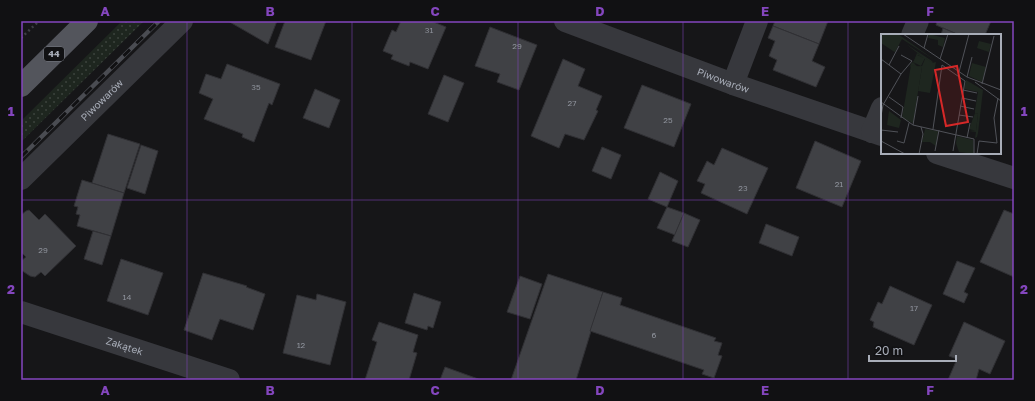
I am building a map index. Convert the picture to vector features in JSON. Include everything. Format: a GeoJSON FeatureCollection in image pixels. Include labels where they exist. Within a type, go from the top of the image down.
{"type":"FeatureCollection","features":[{"type":"Feature","properties":{"kind":"main road","name":"44"},"geometry":{"type":"LineString","coordinates":[[21,86],[87,21]]}},
{"type":"Feature","properties":{"kind":"street","name":"Piwowarów"},"geometry":{"type":"LineString","coordinates":[[21,179],[182,21]]}},
{"type":"Feature","properties":{"kind":"street","name":"Piwowarów"},"geometry":{"type":"LineString","coordinates":[[565,21],[596,27],[732,84],[877,134]]}},
{"type":"Feature","properties":{"kind":"street"},"geometry":{"type":"LineString","coordinates":[[732,84],[757,21]]}},
{"type":"Feature","properties":{"kind":"street"},"geometry":{"type":"LineString","coordinates":[[912,34],[918,21]]}},
{"type":"Feature","properties":{"kind":"street"},"geometry":{"type":"LineString","coordinates":[[877,134],[881,113]]}},
{"type":"Feature","properties":{"kind":"street"},"geometry":{"type":"LineString","coordinates":[[940,154],[1014,178]]}},
{"type":"Feature","properties":{"kind":"street","name":"Zakątek"},"geometry":{"type":"LineString","coordinates":[[21,312],[229,380]]}},
{"type":"Feature","properties":{"kind":"path"},"geometry":{"type":"LineString","coordinates":[[21,38],[38,21]]}},
{"type":"Feature","properties":{"kind":"shaded area"},"geometry":{"type":"Polygon","coordinates":[[[122,21],[144,21],[21,142],[21,121],[122,21]]]}},
{"type":"Feature","properties":{"kind":"building"},"geometry":{"type":"Polygon","coordinates":[[[228,21],[277,21],[268,44],[228,21]]]}},
{"type":"Feature","properties":{"kind":"building"},"geometry":{"type":"Polygon","coordinates":[[[285,21],[326,21],[311,60],[275,47],[285,21]]]}},
{"type":"Feature","properties":{"kind":"building"},"geometry":{"type":"Polygon","coordinates":[[[401,21],[431,21],[446,27],[428,69],[410,62],[409,66],[391,59],[393,55],[383,51],[392,30],[396,32],[401,21]]]}},
{"type":"Feature","properties":{"kind":"building"},"geometry":{"type":"Polygon","coordinates":[[[775,21],[828,21],[819,44],[773,26],[775,21]]]}},
{"type":"Feature","properties":{"kind":"building"},"geometry":{"type":"Polygon","coordinates":[[[937,21],[991,21],[985,34],[957,34],[936,25],[937,21]]]}},
{"type":"Feature","properties":{"kind":"building"},"geometry":{"type":"Polygon","coordinates":[[[773,26],[819,44],[812,61],[825,67],[816,87],[773,70],[777,60],[769,56],[775,41],[768,38],[773,26]]]}},
{"type":"Feature","properties":{"kind":"building"},"geometry":{"type":"Polygon","coordinates":[[[490,27],[537,45],[519,90],[497,82],[500,74],[475,66],[490,27]]]}},
{"type":"Feature","properties":{"kind":"building"},"geometry":{"type":"Polygon","coordinates":[[[943,28],[957,34],[941,34],[943,28]]]}},
{"type":"Feature","properties":{"kind":"building"},"geometry":{"type":"Polygon","coordinates":[[[563,59],[585,69],[578,86],[602,96],[596,110],[598,111],[584,140],[565,134],[559,148],[531,136],[563,59]]]}},
{"type":"Feature","properties":{"kind":"building"},"geometry":{"type":"Polygon","coordinates":[[[227,64],[280,84],[272,105],[269,103],[254,142],[242,137],[243,134],[204,119],[213,99],[199,93],[206,74],[221,79],[227,64]]]}},
{"type":"Feature","properties":{"kind":"building"},"geometry":{"type":"Polygon","coordinates":[[[444,75],[464,83],[448,122],[428,114],[444,75]]]}},
{"type":"Feature","properties":{"kind":"building"},"geometry":{"type":"Polygon","coordinates":[[[642,85],[691,104],[674,147],[624,128],[642,85]]]}},
{"type":"Feature","properties":{"kind":"building"},"geometry":{"type":"Polygon","coordinates":[[[315,89],[340,100],[329,128],[303,118],[315,89]]]}},
{"type":"Feature","properties":{"kind":"building"},"geometry":{"type":"Polygon","coordinates":[[[108,134],[140,144],[124,193],[92,183],[108,134]]]}},
{"type":"Feature","properties":{"kind":"building"},"geometry":{"type":"Polygon","coordinates":[[[815,141],[861,161],[842,207],[796,188],[815,141]]]}},
{"type":"Feature","properties":{"kind":"building"},"geometry":{"type":"Polygon","coordinates":[[[141,145],[158,151],[145,194],[127,188],[141,145]]]}},
{"type":"Feature","properties":{"kind":"building"},"geometry":{"type":"Polygon","coordinates":[[[602,147],[621,155],[611,179],[592,171],[602,147]]]}},
{"type":"Feature","properties":{"kind":"building"},"geometry":{"type":"Polygon","coordinates":[[[722,148],[768,168],[747,214],[701,193],[705,184],[697,181],[707,161],[714,165],[722,148]]]}},
{"type":"Feature","properties":{"kind":"building"},"geometry":{"type":"Polygon","coordinates":[[[660,172],[678,181],[667,207],[648,199],[660,172]]]}},
{"type":"Feature","properties":{"kind":"building"},"geometry":{"type":"Polygon","coordinates":[[[82,180],[124,193],[111,236],[77,226],[80,215],[76,214],[78,207],[74,206],[82,180]]]}},
{"type":"Feature","properties":{"kind":"building"},"geometry":{"type":"Polygon","coordinates":[[[667,207],[684,213],[675,235],[657,228],[667,207]]]}},
{"type":"Feature","properties":{"kind":"building"},"geometry":{"type":"Polygon","coordinates":[[[29,210],[39,220],[45,214],[76,246],[45,276],[41,272],[35,277],[30,276],[21,270],[21,261],[26,257],[21,252],[21,215],[29,210]]]}},
{"type":"Feature","properties":{"kind":"building"},"geometry":{"type":"Polygon","coordinates":[[[1004,210],[1014,214],[1014,277],[980,262],[1004,210]]]}},
{"type":"Feature","properties":{"kind":"building"},"geometry":{"type":"Polygon","coordinates":[[[684,213],[700,220],[688,247],[672,241],[684,213]]]}},
{"type":"Feature","properties":{"kind":"building"},"geometry":{"type":"Polygon","coordinates":[[[766,224],[799,237],[792,256],[759,243],[766,224]]]}},
{"type":"Feature","properties":{"kind":"building"},"geometry":{"type":"Polygon","coordinates":[[[93,231],[111,236],[102,265],[84,259],[93,231]]]}},
{"type":"Feature","properties":{"kind":"building"},"geometry":{"type":"Polygon","coordinates":[[[121,259],[163,273],[148,315],[107,301],[121,259]]]}},
{"type":"Feature","properties":{"kind":"building"},"geometry":{"type":"Polygon","coordinates":[[[957,261],[975,268],[964,292],[968,294],[964,303],[943,294],[957,261]]]}},
{"type":"Feature","properties":{"kind":"building"},"geometry":{"type":"Polygon","coordinates":[[[203,273],[247,286],[246,287],[265,294],[253,330],[220,319],[212,340],[184,330],[203,273]]]}},
{"type":"Feature","properties":{"kind":"building"},"geometry":{"type":"Polygon","coordinates":[[[548,274],[603,292],[576,380],[511,380],[548,274]]]}},
{"type":"Feature","properties":{"kind":"building"},"geometry":{"type":"Polygon","coordinates":[[[520,276],[542,284],[530,319],[507,312],[520,276]]]}},
{"type":"Feature","properties":{"kind":"building"},"geometry":{"type":"Polygon","coordinates":[[[890,286],[932,305],[914,345],[873,327],[874,322],[870,320],[878,302],[882,304],[890,286]]]}},
{"type":"Feature","properties":{"kind":"building"},"geometry":{"type":"Polygon","coordinates":[[[603,292],[622,298],[620,305],[716,338],[714,341],[722,343],[718,355],[722,356],[714,378],[702,374],[704,370],[590,331],[603,292]]]}},
{"type":"Feature","properties":{"kind":"building"},"geometry":{"type":"Polygon","coordinates":[[[414,293],[441,302],[433,328],[428,326],[427,330],[405,323],[414,293]]]}},
{"type":"Feature","properties":{"kind":"building"},"geometry":{"type":"Polygon","coordinates":[[[317,294],[346,302],[330,365],[283,353],[297,295],[316,300],[317,294]]]}},
{"type":"Feature","properties":{"kind":"building"},"geometry":{"type":"Polygon","coordinates":[[[379,322],[418,335],[413,352],[417,353],[409,380],[365,380],[377,342],[372,340],[379,322]]]}},
{"type":"Feature","properties":{"kind":"building"},"geometry":{"type":"Polygon","coordinates":[[[964,322],[1005,341],[990,374],[979,369],[976,380],[948,380],[957,359],[949,356],[964,322]]]}},
{"type":"Feature","properties":{"kind":"building"},"geometry":{"type":"Polygon","coordinates":[[[445,367],[481,380],[440,380],[445,367]]]}},
{"type":"Feature","properties":{"kind":"railway"},"geometry":{"type":"LineString","coordinates":[[21,157],[159,21]]}}]}
